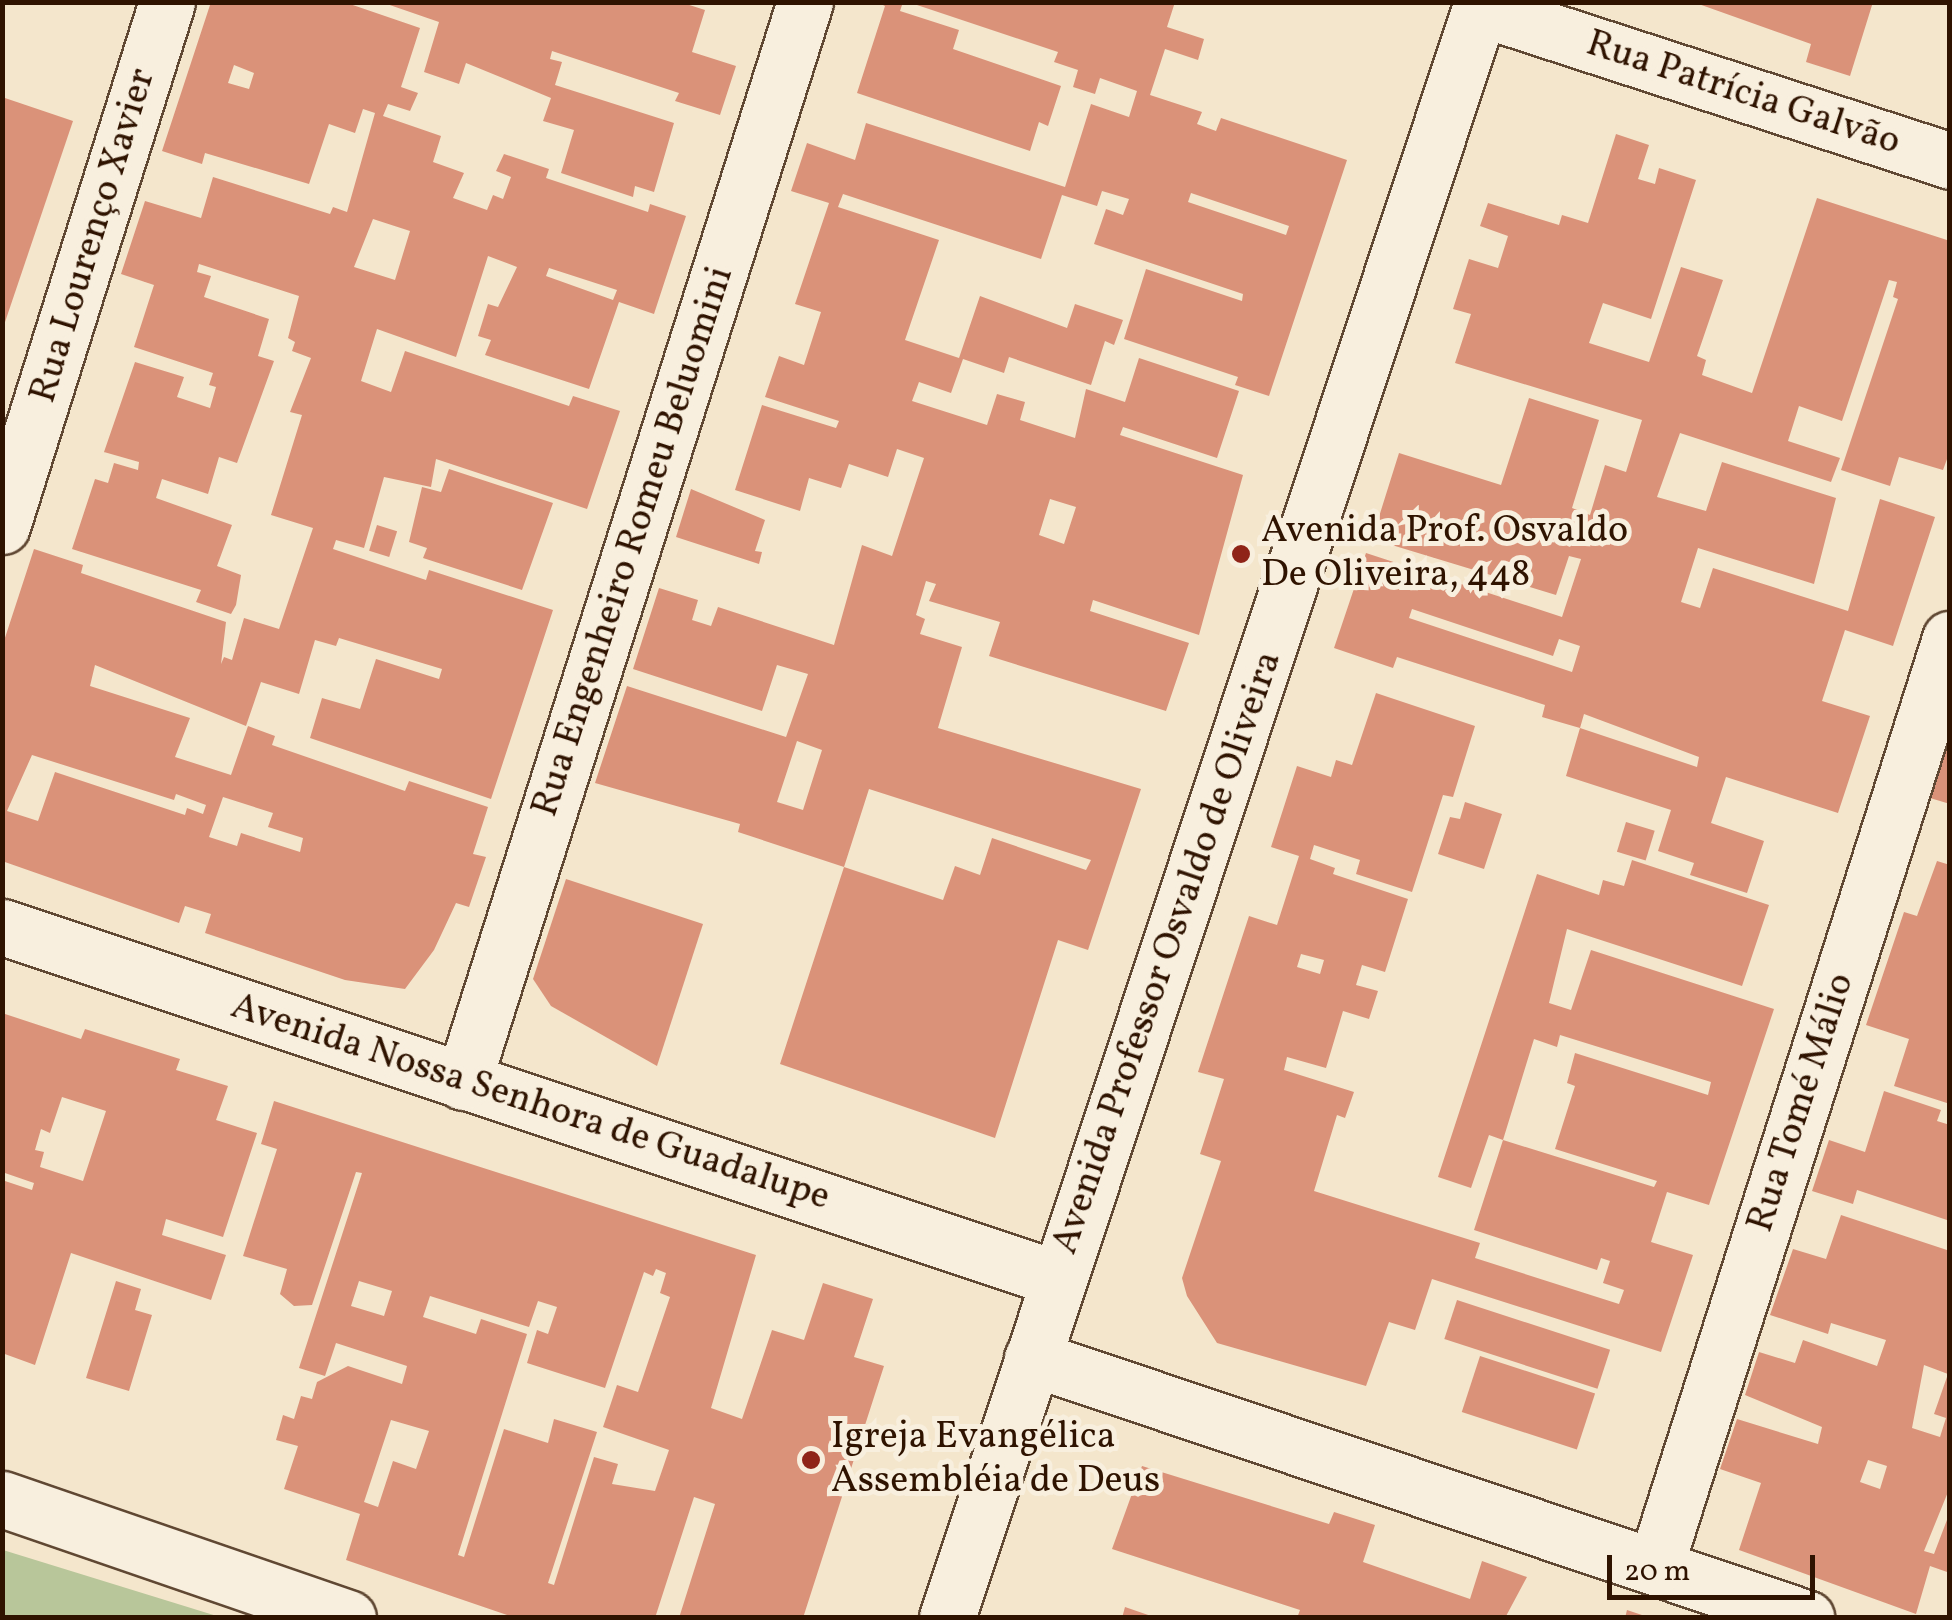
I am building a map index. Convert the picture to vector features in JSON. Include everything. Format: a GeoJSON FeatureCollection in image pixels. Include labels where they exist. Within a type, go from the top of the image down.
{"type":"FeatureCollection","features":[{"type":"Feature","properties":{"kind":"street","name":"Rua Lourenço Xavier"},"geometry":{"type":"LineString","coordinates":[[2,526],[168,2]]}},
{"type":"Feature","properties":{"kind":"street","name":"Rua Engenheiro Romeu Beluomini"},"geometry":{"type":"LineString","coordinates":[[463,1082],[805,2]]}},
{"type":"Feature","properties":{"kind":"street","name":"Rua Patrícia Galvão"},"geometry":{"type":"LineString","coordinates":[[1481,6],[1950,161]]}},
{"type":"Feature","properties":{"kind":"street","name":"Avenida Professor Osvaldo de Oliveira"},"geometry":{"type":"LineString","coordinates":[[947,1618],[1481,6]]}},
{"type":"Feature","properties":{"kind":"street","name":"Rua Tomé Málio"},"geometry":{"type":"LineString","coordinates":[[1655,1567],[1950,639]]}},
{"type":"Feature","properties":{"kind":"street","name":"Avenida Nossa Senhora de Guadalupe"},"geometry":{"type":"LineString","coordinates":[[2,927],[1058,1278]]}},
{"type":"Feature","properties":{"kind":"street"},"geometry":{"type":"LineString","coordinates":[[1032,1358],[1806,1618]]}},
{"type":"Feature","properties":{"kind":"street"},"geometry":{"type":"LineString","coordinates":[[2,1499],[348,1618]]}},
{"type":"Feature","properties":{"kind":"green space"},"geometry":{"type":"Polygon","coordinates":[[[3,1550],[220,1617],[3,1617],[3,1550]]]}},
{"type":"Feature","properties":{"kind":"building"},"geometry":{"type":"Polygon","coordinates":[[[211,2],[344,2],[420,28],[401,87],[418,93],[410,111],[388,104],[383,116],[441,136],[433,162],[464,173],[453,198],[487,210],[493,195],[503,199],[511,177],[496,171],[504,154],[549,169],[546,178],[648,212],[650,204],[686,216],[654,314],[619,302],[589,389],[485,355],[491,340],[478,336],[488,304],[498,307],[517,267],[488,256],[456,357],[377,329],[361,381],[391,392],[405,351],[569,406],[573,396],[620,411],[587,509],[436,459],[431,487],[384,477],[364,548],[336,540],[333,549],[426,580],[429,570],[553,610],[491,799],[310,738],[322,698],[360,709],[376,659],[439,679],[442,669],[339,638],[336,646],[315,640],[299,694],[261,682],[246,726],[95,665],[90,686],[190,718],[175,757],[231,775],[248,726],[275,736],[272,745],[405,791],[409,781],[488,807],[473,854],[486,857],[469,907],[456,903],[434,950],[405,989],[345,980],[205,933],[211,914],[185,906],[179,923],[2,861],[2,647],[34,549],[83,565],[81,573],[226,622],[221,664],[224,657],[232,660],[244,618],[279,629],[313,528],[271,515],[302,415],[290,412],[311,358],[292,351],[295,342],[288,338],[299,296],[199,264],[197,272],[211,276],[204,297],[269,319],[258,356],[274,361],[237,463],[219,457],[208,494],[162,479],[156,498],[232,525],[217,566],[241,575],[236,605],[231,614],[196,602],[201,590],[72,549],[95,479],[108,483],[114,463],[138,470],[139,462],[104,452],[135,362],[184,377],[177,397],[210,408],[216,387],[209,385],[213,373],[134,347],[154,285],[121,274],[145,201],[201,218],[213,177],[330,214],[333,207],[347,212],[375,113],[363,109],[355,133],[329,124],[309,184],[205,153],[202,164],[162,151],[211,2]],[[234,65],[228,83],[249,89],[254,73],[234,65]],[[373,219],[354,267],[395,280],[410,231],[373,219]],[[549,268],[546,276],[613,300],[617,290],[549,268]],[[32,755],[7,811],[38,821],[55,772],[185,815],[187,808],[203,814],[206,805],[176,794],[174,800],[32,755]],[[223,797],[209,837],[237,846],[241,833],[300,852],[303,838],[268,827],[273,813],[223,797]]]}},
{"type":"Feature","properties":{"kind":"building"},"geometry":{"type":"Polygon","coordinates":[[[381,2],[680,2],[705,10],[692,52],[736,66],[720,115],[675,101],[679,93],[552,51],[550,59],[562,62],[555,85],[674,123],[654,192],[635,186],[633,197],[561,173],[574,130],[543,121],[551,98],[466,63],[459,84],[424,72],[439,22],[381,2]]]}},
{"type":"Feature","properties":{"kind":"building"},"geometry":{"type":"Polygon","coordinates":[[[877,2],[903,2],[900,11],[959,30],[953,49],[1061,86],[1048,126],[1039,122],[1030,151],[857,93],[885,6],[877,2]]]}},
{"type":"Feature","properties":{"kind":"building"},"geometry":{"type":"Polygon","coordinates":[[[908,2],[1175,2],[1167,27],[1204,39],[1198,60],[1165,49],[1150,95],[1202,112],[1197,124],[1216,131],[1221,118],[1347,160],[1269,396],[1235,385],[1238,377],[1124,339],[1146,269],[1242,301],[1243,294],[1094,244],[1106,209],[1123,215],[1129,199],[1102,191],[1097,206],[1062,195],[1041,259],[843,194],[838,207],[939,240],[905,340],[959,358],[980,296],[1067,328],[1075,304],[1123,320],[1114,345],[1105,341],[1091,385],[1009,357],[1004,373],[963,359],[951,393],[919,382],[912,401],[987,425],[997,394],[1025,402],[1020,420],[1075,438],[1086,389],[1125,402],[1139,358],[1239,391],[1217,458],[1123,427],[1120,435],[1243,475],[1199,635],[1093,600],[1090,611],[1189,643],[1166,711],[989,656],[1000,622],[929,601],[936,584],[926,581],[916,615],[925,619],[920,634],[962,647],[938,728],[1141,789],[1088,950],[1058,940],[995,1138],[780,1064],[844,867],[738,832],[740,824],[595,783],[627,686],[786,737],[808,674],[777,665],[762,711],[633,669],[659,588],[698,600],[692,620],[711,626],[718,607],[834,645],[862,545],[892,556],[924,458],[897,449],[888,477],[849,464],[841,488],[809,478],[800,511],[735,490],[762,405],[836,428],[839,421],[765,397],[779,356],[804,365],[821,312],[795,304],[829,203],[791,191],[807,143],[855,160],[866,123],[1065,187],[1091,104],[1129,117],[1137,91],[1100,78],[1095,94],[1073,87],[1078,70],[1054,62],[1058,52],[908,2]],[[1191,193],[1188,202],[1286,235],[1289,226],[1191,193]],[[1050,499],[1039,535],[1064,544],[1076,507],[1050,499]],[[797,741],[777,802],[803,810],[822,750],[797,741]],[[869,789],[844,867],[943,900],[955,866],[980,875],[992,838],[1086,870],[1091,860],[869,789]]]}},
{"type":"Feature","properties":{"kind":"building"},"geometry":{"type":"Polygon","coordinates":[[[1693,2],[1873,2],[1850,76],[1806,62],[1811,44],[1693,2]]]}},
{"type":"Feature","properties":{"kind":"building"},"geometry":{"type":"Polygon","coordinates":[[[2,97],[73,121],[3,328],[2,328],[2,97]]]}},
{"type":"Feature","properties":{"kind":"building"},"geometry":{"type":"Polygon","coordinates":[[[1616,134],[1649,145],[1638,179],[1655,184],[1659,168],[1696,180],[1651,319],[1603,303],[1589,343],[1649,362],[1681,267],[1723,280],[1697,356],[1706,360],[1702,375],[1752,393],[1817,198],[1950,241],[1950,451],[1943,470],[1899,457],[1890,486],[1841,470],[1898,299],[1893,297],[1897,282],[1889,280],[1842,421],[1799,406],[1788,441],[1840,458],[1831,482],[1680,433],[1657,497],[1706,511],[1722,462],[1836,498],[1814,584],[1698,548],[1681,602],[1700,608],[1713,568],[1848,611],[1880,499],[1935,517],[1893,646],[1845,630],[1822,701],[1870,716],[1838,813],[1726,777],[1711,823],[1764,841],[1747,893],[1690,875],[1694,863],[1658,851],[1671,810],[1566,776],[1580,728],[1542,717],[1545,705],[1397,657],[1393,668],[1334,648],[1366,553],[1562,617],[1581,559],[1569,556],[1556,595],[1372,539],[1399,453],[1501,485],[1529,398],[1599,420],[1572,508],[1590,515],[1605,465],[1626,472],[1642,420],[1455,363],[1471,314],[1453,309],[1469,259],[1498,268],[1508,236],[1480,226],[1488,203],[1559,225],[1562,215],[1588,223],[1616,134]],[[1412,609],[1409,618],[1572,672],[1580,646],[1559,639],[1553,656],[1412,609]],[[1584,714],[1580,728],[1697,767],[1699,757],[1584,714]]]}},
{"type":"Feature","properties":{"kind":"building"},"geometry":{"type":"Polygon","coordinates":[[[449,469],[553,503],[522,590],[423,558],[427,548],[409,542],[422,487],[441,492],[449,469]]]}},
{"type":"Feature","properties":{"kind":"building"},"geometry":{"type":"Polygon","coordinates":[[[691,489],[765,520],[755,551],[762,552],[759,564],[676,537],[691,489]]]}},
{"type":"Feature","properties":{"kind":"building"},"geometry":{"type":"Polygon","coordinates":[[[377,525],[397,531],[389,557],[369,551],[377,525]]]}},
{"type":"Feature","properties":{"kind":"building"},"geometry":{"type":"Polygon","coordinates":[[[1376,693],[1475,726],[1453,797],[1443,795],[1412,892],[1356,874],[1360,860],[1314,845],[1310,859],[1335,868],[1333,874],[1408,899],[1385,972],[1362,965],[1356,985],[1378,991],[1369,1019],[1343,1011],[1326,1068],[1287,1057],[1284,1070],[1354,1092],[1345,1118],[1337,1115],[1314,1191],[1480,1243],[1475,1258],[1619,1304],[1624,1290],[1603,1283],[1610,1261],[1601,1258],[1597,1270],[1474,1230],[1503,1140],[1489,1135],[1471,1188],[1438,1177],[1537,874],[1599,895],[1603,880],[1624,886],[1632,860],[1769,905],[1742,986],[1567,929],[1549,1003],[1571,1010],[1591,950],[1774,1009],[1709,1205],[1667,1192],[1651,1242],[1693,1255],[1661,1352],[1432,1279],[1415,1330],[1389,1322],[1366,1386],[1217,1343],[1187,1296],[1182,1278],[1221,1161],[1200,1154],[1224,1079],[1198,1072],[1249,916],[1277,925],[1299,856],[1271,847],[1297,766],[1331,777],[1336,760],[1352,765],[1376,693]],[[1301,954],[1297,967],[1320,974],[1324,960],[1301,954]],[[1560,1035],[1557,1047],[1534,1039],[1503,1140],[1654,1187],[1657,1181],[1555,1149],[1575,1086],[1567,1083],[1575,1053],[1708,1095],[1711,1082],[1560,1035]]]}},
{"type":"Feature","properties":{"kind":"building"},"geometry":{"type":"Polygon","coordinates":[[[1950,739],[1950,804],[1930,798],[1950,739]]]}},
{"type":"Feature","properties":{"kind":"building"},"geometry":{"type":"Polygon","coordinates":[[[1465,802],[1502,814],[1484,869],[1438,854],[1450,817],[1460,819],[1465,802]]]}},
{"type":"Feature","properties":{"kind":"building"},"geometry":{"type":"Polygon","coordinates":[[[1626,822],[1655,831],[1646,860],[1617,852],[1626,822]]]}},
{"type":"Feature","properties":{"kind":"building"},"geometry":{"type":"Polygon","coordinates":[[[1937,861],[1950,865],[1950,1104],[1894,1086],[1909,1039],[1866,1025],[1904,912],[1917,916],[1937,861]]]}},
{"type":"Feature","properties":{"kind":"building"},"geometry":{"type":"Polygon","coordinates":[[[566,879],[703,924],[657,1066],[551,1006],[533,979],[566,879]]]}},
{"type":"Feature","properties":{"kind":"building"},"geometry":{"type":"Polygon","coordinates":[[[2,1013],[81,1039],[85,1029],[180,1059],[176,1070],[228,1086],[216,1120],[257,1133],[223,1237],[166,1219],[162,1235],[226,1255],[211,1300],[71,1253],[35,1365],[2,1353],[2,1180],[32,1190],[34,1183],[2,1172],[2,1013]],[[62,1097],[50,1133],[41,1129],[35,1150],[44,1152],[40,1167],[83,1181],[106,1111],[62,1097]]]}},
{"type":"Feature","properties":{"kind":"building"},"geometry":{"type":"Polygon","coordinates":[[[1884,1091],[1941,1110],[1937,1121],[1950,1125],[1950,1221],[1857,1190],[1853,1204],[1812,1191],[1829,1140],[1865,1152],[1884,1091]]]}},
{"type":"Feature","properties":{"kind":"building"},"geometry":{"type":"Polygon","coordinates":[[[274,1101],[756,1255],[711,1408],[742,1419],[772,1330],[804,1340],[823,1283],[873,1299],[854,1357],[884,1366],[803,1618],[679,1618],[715,1504],[694,1497],[655,1618],[516,1618],[346,1560],[360,1514],[284,1489],[298,1446],[276,1440],[283,1415],[294,1419],[301,1396],[312,1399],[317,1382],[348,1366],[402,1384],[407,1366],[336,1343],[325,1376],[299,1368],[362,1173],[356,1172],[312,1305],[294,1306],[280,1294],[287,1269],[243,1256],[277,1149],[261,1144],[274,1101]],[[656,1269],[653,1276],[644,1272],[605,1388],[527,1363],[537,1330],[548,1334],[557,1307],[538,1301],[529,1327],[430,1296],[423,1317],[476,1334],[481,1319],[527,1334],[458,1555],[464,1557],[504,1429],[548,1443],[554,1419],[597,1432],[548,1583],[554,1585],[594,1457],[618,1464],[612,1484],[655,1491],[669,1450],[603,1427],[617,1385],[638,1392],[670,1297],[660,1293],[666,1273],[656,1269]],[[359,1281],[351,1306],[384,1316],[392,1291],[359,1281]],[[391,1420],[364,1502],[378,1507],[393,1461],[416,1469],[429,1431],[391,1420]]]}},
{"type":"Feature","properties":{"kind":"building"},"geometry":{"type":"Polygon","coordinates":[[[1841,1215],[1950,1251],[1950,1487],[1924,1551],[1934,1554],[1950,1512],[1950,1573],[1930,1566],[1916,1614],[1739,1550],[1761,1483],[1720,1469],[1737,1419],[1818,1444],[1822,1427],[1745,1395],[1759,1352],[1795,1363],[1803,1340],[1877,1366],[1886,1340],[1831,1323],[1828,1334],[1770,1315],[1793,1249],[1826,1259],[1841,1215]],[[1924,1365],[1912,1428],[1940,1437],[1946,1418],[1934,1414],[1948,1374],[1924,1365]],[[1868,1460],[1860,1482],[1880,1489],[1887,1466],[1868,1460]]]}},
{"type":"Feature","properties":{"kind":"building"},"geometry":{"type":"Polygon","coordinates":[[[116,1281],[141,1289],[135,1310],[152,1315],[129,1391],[86,1378],[116,1281]]]}},
{"type":"Feature","properties":{"kind":"building"},"geometry":{"type":"Polygon","coordinates":[[[1457,1300],[1610,1350],[1597,1389],[1444,1339],[1457,1300]]]}},
{"type":"Feature","properties":{"kind":"building"},"geometry":{"type":"Polygon","coordinates":[[[1480,1356],[1595,1393],[1577,1450],[1462,1412],[1480,1356]]]}},
{"type":"Feature","properties":{"kind":"building"},"geometry":{"type":"Polygon","coordinates":[[[1142,1466],[1329,1524],[1334,1512],[1375,1525],[1363,1562],[1470,1599],[1482,1561],[1527,1577],[1505,1618],[1297,1618],[1300,1610],[1112,1549],[1142,1466]]]}},
{"type":"Feature","properties":{"kind":"building"},"geometry":{"type":"Polygon","coordinates":[[[1125,1607],[1154,1617],[1154,1618],[1122,1618],[1125,1607]]]}},
{"type":"Feature","properties":{"kind":"building"},"geometry":{"type":"Polygon","coordinates":[[[1627,1610],[1648,1617],[1648,1618],[1625,1618],[1627,1610]]]}},
{"type":"Feature","properties":{"kind":"place","name":"Avenida Prof. Osvaldo De Oliveira, 448"},"geometry":{"type":"Point","coordinates":[1241,554]}},
{"type":"Feature","properties":{"kind":"place","name":"Igreja Evangélica Assembléia de Deus"},"geometry":{"type":"Point","coordinates":[811,1460]}}]}
